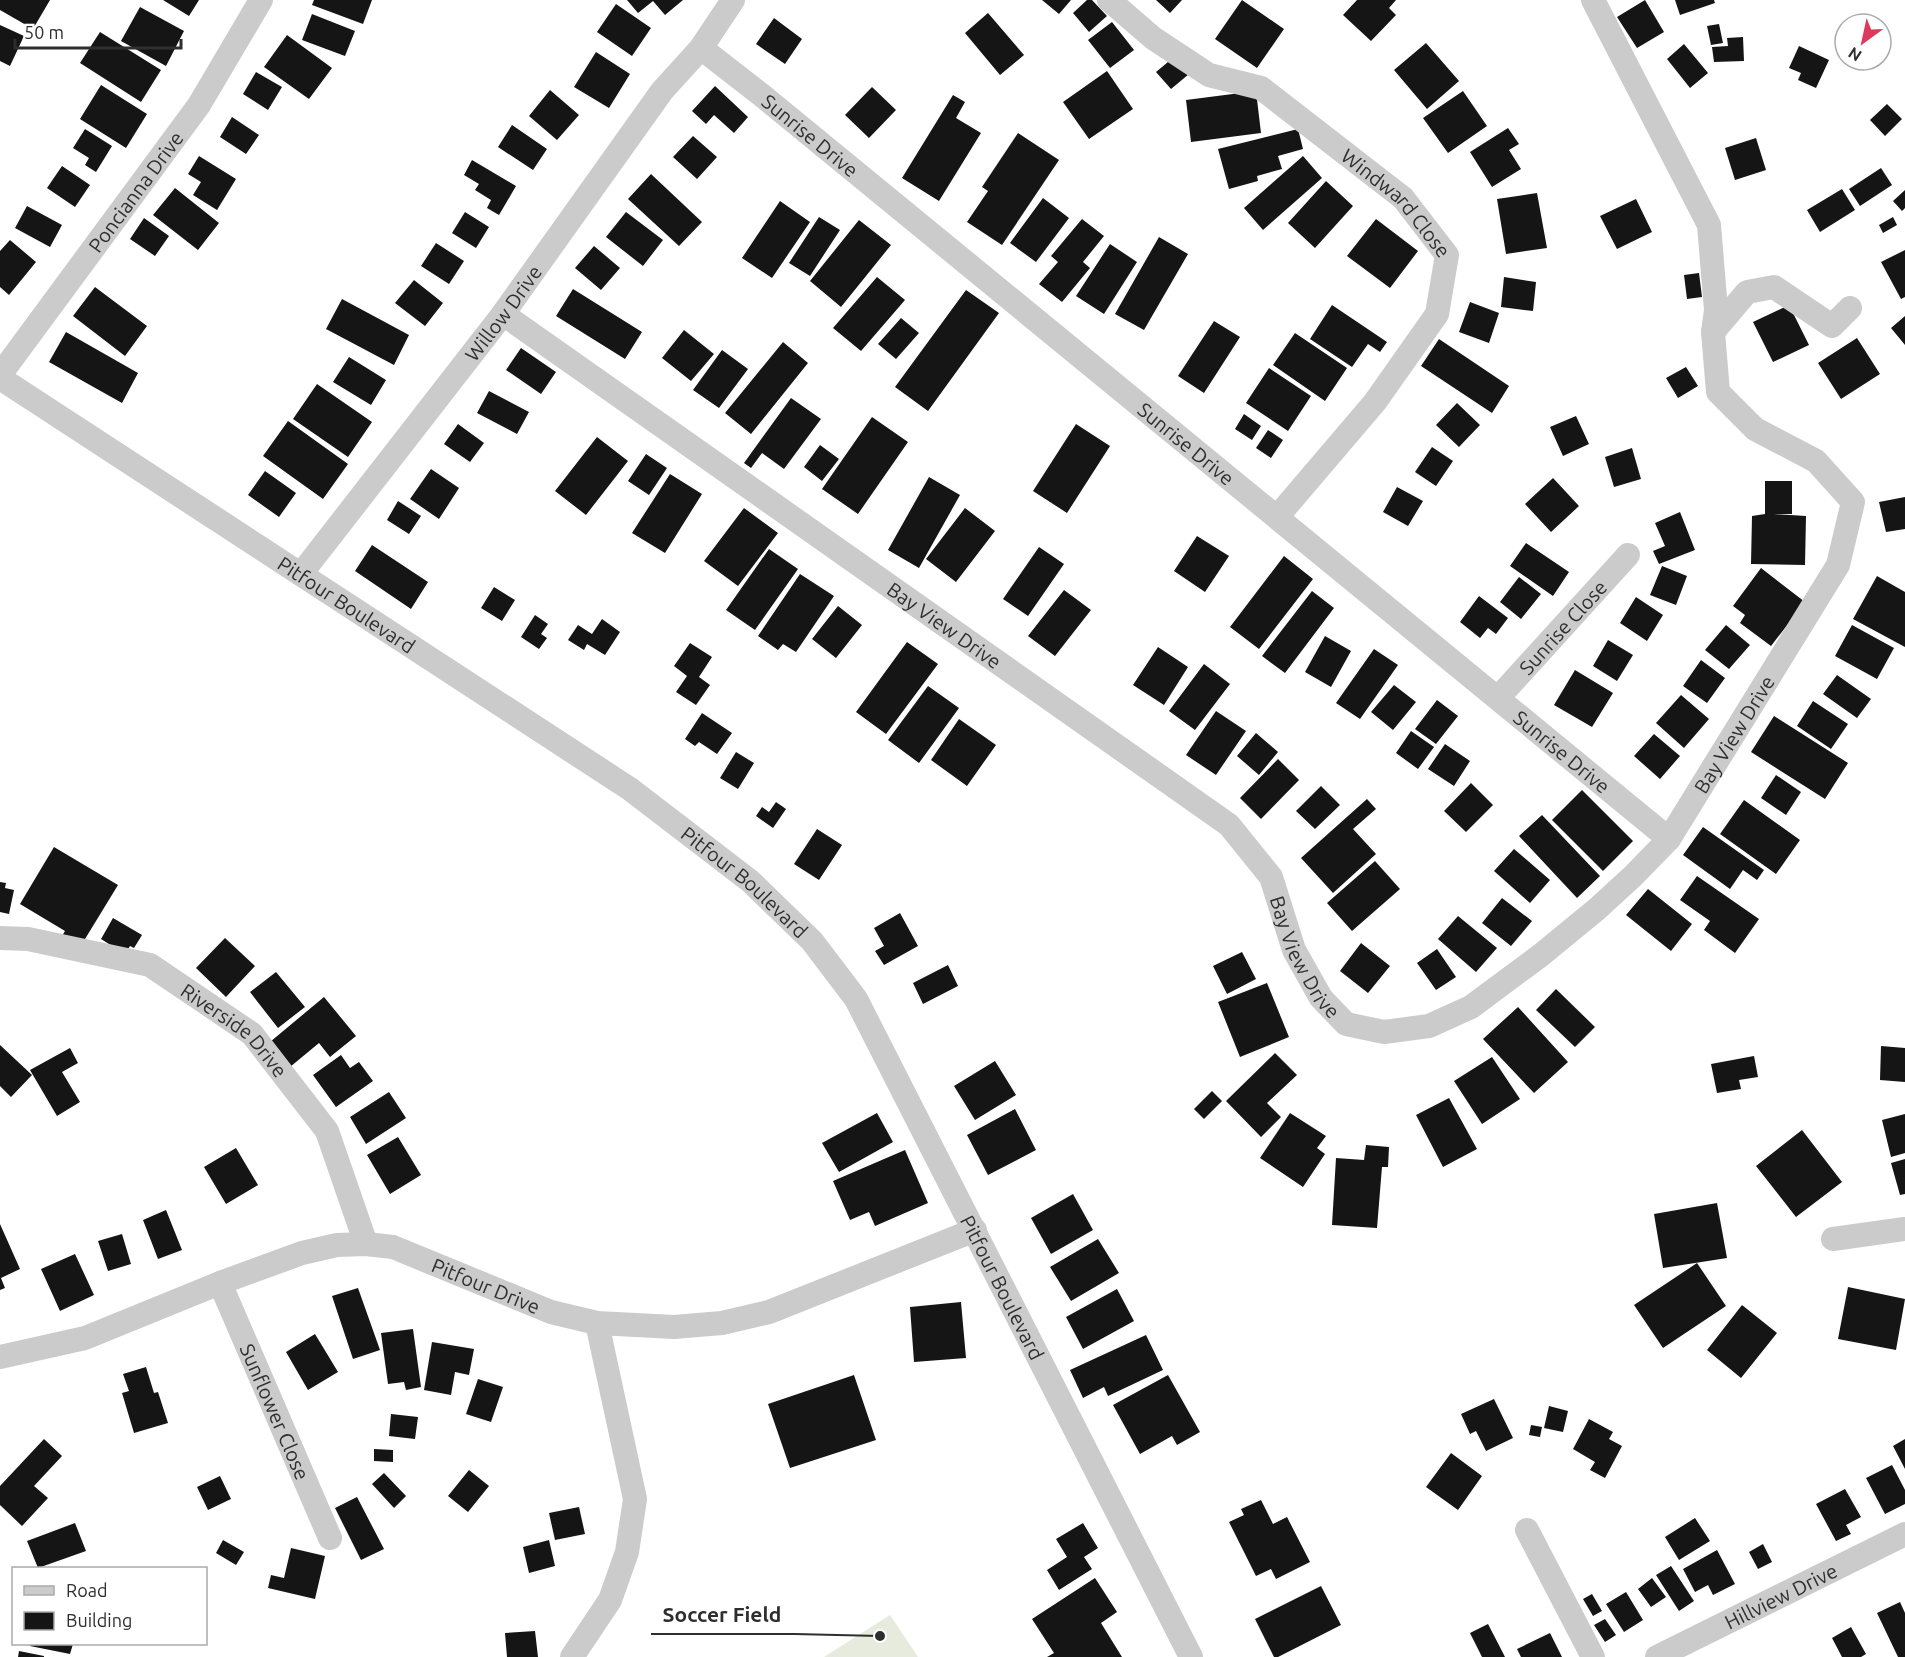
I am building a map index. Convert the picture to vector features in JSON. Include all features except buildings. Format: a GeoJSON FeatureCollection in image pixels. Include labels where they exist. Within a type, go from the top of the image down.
{"type":"FeatureCollection","features":[{"type":"Feature","properties":{"kind":"street","name":"Poncianna Drive"},"geometry":{"type":"LineString","coordinates":[[0,377],[199,105],[261,0]]}},
{"type":"Feature","properties":{"kind":"street","name":"Willow Drive"},"geometry":{"type":"LineString","coordinates":[[301,574],[503,314],[662,91],[701,48],[733,0]]}},
{"type":"Feature","properties":{"kind":"street","name":"Windward Close"},"geometry":{"type":"LineString","coordinates":[[1109,0],[1152,38],[1209,75],[1261,88],[1403,198],[1447,255],[1437,314],[1375,402],[1277,517]]}},
{"type":"Feature","properties":{"kind":"street"},"geometry":{"type":"LineString","coordinates":[[1593,0],[1709,225],[1714,321]]}},
{"type":"Feature","properties":{"kind":"street","name":"Sunrise Drive"},"geometry":{"type":"LineString","coordinates":[[701,48],[1669,838]]}},
{"type":"Feature","properties":{"kind":"street"},"geometry":{"type":"LineString","coordinates":[[1714,321],[1747,292],[1774,287],[1832,326],[1850,308]]}},
{"type":"Feature","properties":{"kind":"street","name":"Bay View Drive"},"geometry":{"type":"LineString","coordinates":[[503,314],[1229,825],[1271,877],[1294,950],[1321,998],[1346,1024],[1384,1032],[1430,1026],[1471,1007],[1541,955],[1633,876],[1669,838],[1838,565],[1853,502],[1816,461],[1755,429],[1718,392],[1714,321]]}},
{"type":"Feature","properties":{"kind":"street","name":"Pitfour Boulevard"},"geometry":{"type":"LineString","coordinates":[[0,377],[630,789],[750,881],[812,941],[856,999],[1191,1657]]}},
{"type":"Feature","properties":{"kind":"street","name":"Sunrise Close"},"geometry":{"type":"LineString","coordinates":[[1498,698],[1628,555]]}},
{"type":"Feature","properties":{"kind":"street","name":"Riverside Drive"},"geometry":{"type":"LineString","coordinates":[[0,938],[28,939],[150,965],[252,1034],[327,1131],[366,1244]]}},
{"type":"Feature","properties":{"kind":"street"},"geometry":{"type":"LineString","coordinates":[[1833,1239],[1905,1229]]}},
{"type":"Feature","properties":{"kind":"street","name":"Pitfour Drive"},"geometry":{"type":"LineString","coordinates":[[0,1358],[85,1338],[220,1283],[302,1253],[337,1245],[366,1244],[393,1247],[551,1312],[597,1323],[674,1327],[722,1323],[769,1312],[975,1230]]}},
{"type":"Feature","properties":{"kind":"street","name":"Sunflower Close"},"geometry":{"type":"LineString","coordinates":[[220,1283],[330,1538]]}},
{"type":"Feature","properties":{"kind":"street"},"geometry":{"type":"LineString","coordinates":[[572,1657],[610,1600],[627,1552],[635,1499],[597,1323]]}},
{"type":"Feature","properties":{"kind":"street"},"geometry":{"type":"LineString","coordinates":[[1527,1530],[1593,1657]]}},
{"type":"Feature","properties":{"kind":"street","name":"Hillview Drive"},"geometry":{"type":"LineString","coordinates":[[1657,1657],[1905,1534]]}},
{"type":"Feature","properties":{"kind":"shaded area"},"geometry":{"type":"Polygon","coordinates":[[[890,1615],[918,1657],[824,1657],[890,1615]]]}},
{"type":"Feature","properties":{"kind":"place","name":"Soccer Field"},"geometry":{"type":"Point","coordinates":[880,1636]}}]}
